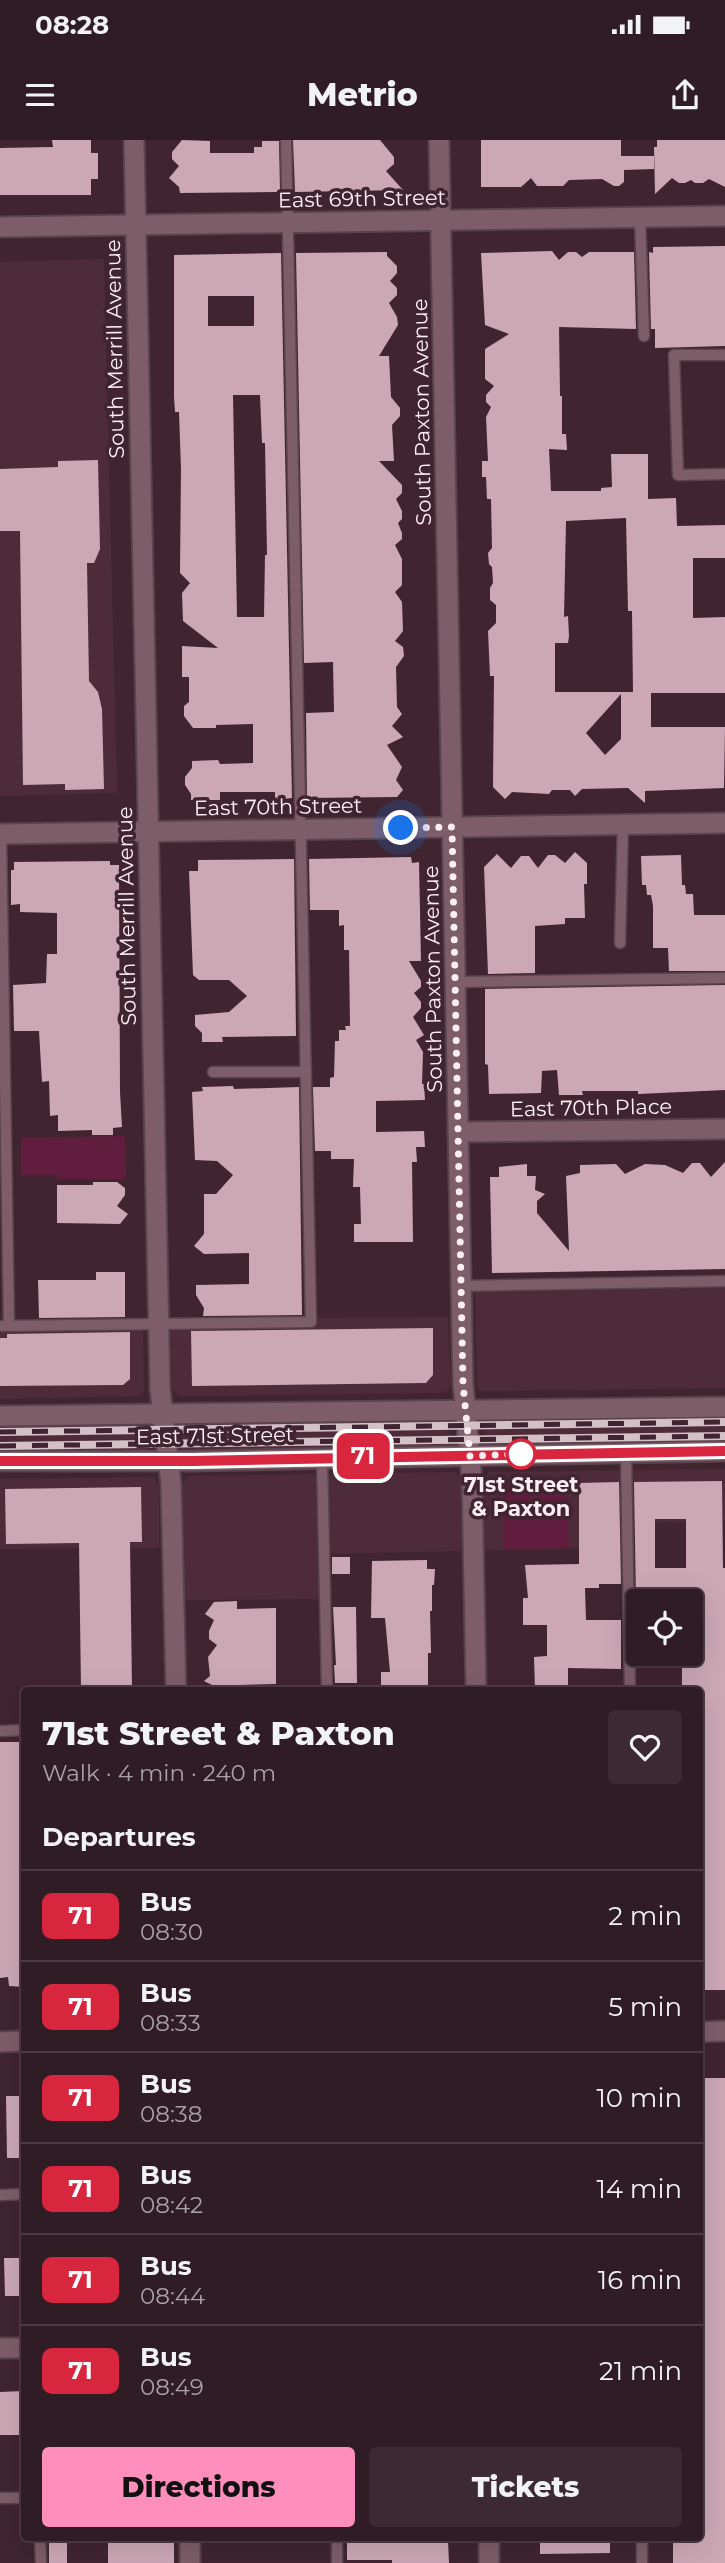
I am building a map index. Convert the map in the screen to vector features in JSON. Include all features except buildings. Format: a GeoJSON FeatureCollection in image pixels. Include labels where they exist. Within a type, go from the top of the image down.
{"type":"FeatureCollection","features":[{"type":"Feature","properties":{"kind":"street","name":"South Merrill Avenue"},"geometry":{"type":"LineString","coordinates":[[134,140],[158,1324],[160,1389],[172,1493],[176,1687]]}},
{"type":"Feature","properties":{"kind":"street","name":"South Paxton Avenue"},"geometry":{"type":"LineString","coordinates":[[439,140],[463,1384],[470,1456],[475,1687]]}},
{"type":"Feature","properties":{"kind":"street","name":"East 69th Street"},"geometry":{"type":"LineString","coordinates":[[0,227],[725,216]]}},
{"type":"Feature","properties":{"kind":"street","name":"East 70th Street"},"geometry":{"type":"LineString","coordinates":[[1,834],[725,823]]}},
{"type":"Feature","properties":{"kind":"street","name":"East 70th Place"},"geometry":{"type":"LineString","coordinates":[[458,1132],[725,1129]]}},
{"type":"Feature","properties":{"kind":"street","name":"East 71st Street"},"geometry":{"type":"LineString","coordinates":[[0,1416],[725,1407]]}},
{"type":"Feature","properties":{"kind":"street","name":"East 71st Street"},"geometry":{"type":"LineString","coordinates":[[0,1461],[725,1451]]}},
{"type":"Feature","properties":{"kind":"street"},"geometry":{"type":"LineString","coordinates":[[703,2032],[725,2031]]}},
{"type":"Feature","properties":{"kind":"street"},"geometry":{"type":"LineString","coordinates":[[0,2042],[21,2041]]}},
{"type":"Feature","properties":{"kind":"street"},"geometry":{"type":"LineString","coordinates":[[0,2348],[21,2348]]}},
{"type":"Feature","properties":{"kind":"street"},"geometry":{"type":"LineString","coordinates":[[190,2541],[190,2563]]}},
{"type":"Feature","properties":{"kind":"street"},"geometry":{"type":"LineString","coordinates":[[489,2541],[489,2563]]}},
{"type":"Feature","properties":{"kind":"lane"},"geometry":{"type":"LineString","coordinates":[[1,834],[4,1326],[311,1322],[286,140]]}},
{"type":"Feature","properties":{"kind":"lane"},"geometry":{"type":"LineString","coordinates":[[640,217],[644,337]]}},
{"type":"Feature","properties":{"kind":"lane"},"geometry":{"type":"LineString","coordinates":[[725,355],[674,355],[678,475],[725,474]]}},
{"type":"Feature","properties":{"kind":"lane"},"geometry":{"type":"LineString","coordinates":[[620,943],[623,825]]}},
{"type":"Feature","properties":{"kind":"lane"},"geometry":{"type":"LineString","coordinates":[[455,982],[725,978]]}},
{"type":"Feature","properties":{"kind":"lane"},"geometry":{"type":"LineString","coordinates":[[213,1072],[306,1072]]}},
{"type":"Feature","properties":{"kind":"lane"},"geometry":{"type":"LineString","coordinates":[[461,1286],[725,1281]]}},
{"type":"Feature","properties":{"kind":"lane"},"geometry":{"type":"LineString","coordinates":[[626,1453],[630,1687]]}},
{"type":"Feature","properties":{"kind":"lane"},"geometry":{"type":"LineString","coordinates":[[322,1457],[327,1687]]}},
{"type":"Feature","properties":{"kind":"lane"},"geometry":{"type":"LineString","coordinates":[[0,1731],[21,1730]]}},
{"type":"Feature","properties":{"kind":"lane"},"geometry":{"type":"LineString","coordinates":[[0,2194],[21,2194]]}},
{"type":"Feature","properties":{"kind":"lane"},"geometry":{"type":"LineString","coordinates":[[0,2498],[21,2498]]}},
{"type":"Feature","properties":{"kind":"lane"},"geometry":{"type":"LineString","coordinates":[[40,2541],[41,2563]]}},
{"type":"Feature","properties":{"kind":"lane"},"geometry":{"type":"LineString","coordinates":[[337,2541],[337,2563]]}},
{"type":"Feature","properties":{"kind":"lane"},"geometry":{"type":"LineString","coordinates":[[642,2541],[642,2563]]}},
{"type":"Feature","properties":{"kind":"shaded area"},"geometry":{"type":"Polygon","coordinates":[[[104,259],[117,793],[0,796],[0,262],[104,259]]]}},
{"type":"Feature","properties":{"kind":"shaded area"},"geometry":{"type":"Polygon","coordinates":[[[125,1136],[126,1179],[57,1179],[56,1175],[21,1175],[21,1138],[125,1136]]]}},
{"type":"Feature","properties":{"kind":"shaded area"},"geometry":{"type":"Polygon","coordinates":[[[725,1281],[725,1388],[481,1391],[477,1388],[475,1286],[725,1281]]]}},
{"type":"Feature","properties":{"kind":"shaded area"},"geometry":{"type":"Polygon","coordinates":[[[448,1317],[451,1385],[445,1393],[179,1396],[172,1389],[171,1323],[448,1317]]]}},
{"type":"Feature","properties":{"kind":"shaded area"},"geometry":{"type":"Polygon","coordinates":[[[143,1324],[144,1392],[140,1396],[0,1399],[0,1326],[143,1324]]]}},
{"type":"Feature","properties":{"kind":"shaded area"},"geometry":{"type":"Polygon","coordinates":[[[725,1413],[725,1444],[486,1450],[483,1416],[725,1413]]]}},
{"type":"Feature","properties":{"kind":"shaded area"},"geometry":{"type":"Polygon","coordinates":[[[449,1417],[451,1449],[183,1453],[182,1420],[449,1417]]]}},
{"type":"Feature","properties":{"kind":"shaded area"},"geometry":{"type":"Polygon","coordinates":[[[144,1421],[149,1454],[0,1453],[0,1423],[144,1421]]]}},
{"type":"Feature","properties":{"kind":"shaded area"},"geometry":{"type":"Polygon","coordinates":[[[725,1469],[725,1521],[628,1523],[628,1548],[485,1550],[484,1477],[490,1472],[725,1469]]]}},
{"type":"Feature","properties":{"kind":"shaded area"},"geometry":{"type":"Polygon","coordinates":[[[455,1472],[462,1481],[461,1551],[324,1554],[325,1599],[185,1600],[182,1484],[188,1476],[455,1472]]]}},
{"type":"Feature","properties":{"kind":"shaded area"},"geometry":{"type":"Polygon","coordinates":[[[153,1477],[159,1485],[159,1548],[0,1549],[0,1479],[153,1477]]]}},
{"type":"Feature","properties":{"kind":"shaded area"},"geometry":{"type":"Polygon","coordinates":[[[567,1482],[569,1548],[503,1550],[503,1483],[567,1482]]]}},
{"type":"Feature","properties":{"kind":"railway"},"geometry":{"type":"LineString","coordinates":[[0,1432],[725,1422]]}},
{"type":"Feature","properties":{"kind":"railway"},"geometry":{"type":"LineString","coordinates":[[0,1446],[725,1436]]}},
{"type":"Feature","properties":{"kind":"bus line","name":"71"},"geometry":{"type":"LineString","coordinates":[[0,1461],[193,1461],[230,1458],[725,1451]]}},
{"type":"Feature","properties":{"kind":"place","name":"71st Street & Paxton"},"geometry":{"type":"Point","coordinates":[521,1454]}},
{"type":"Feature","properties":{"kind":"route"},"geometry":{"type":"LineString","coordinates":[[401,828],[452,827],[463,1384],[470,1456],[521,1454]]}}]}
